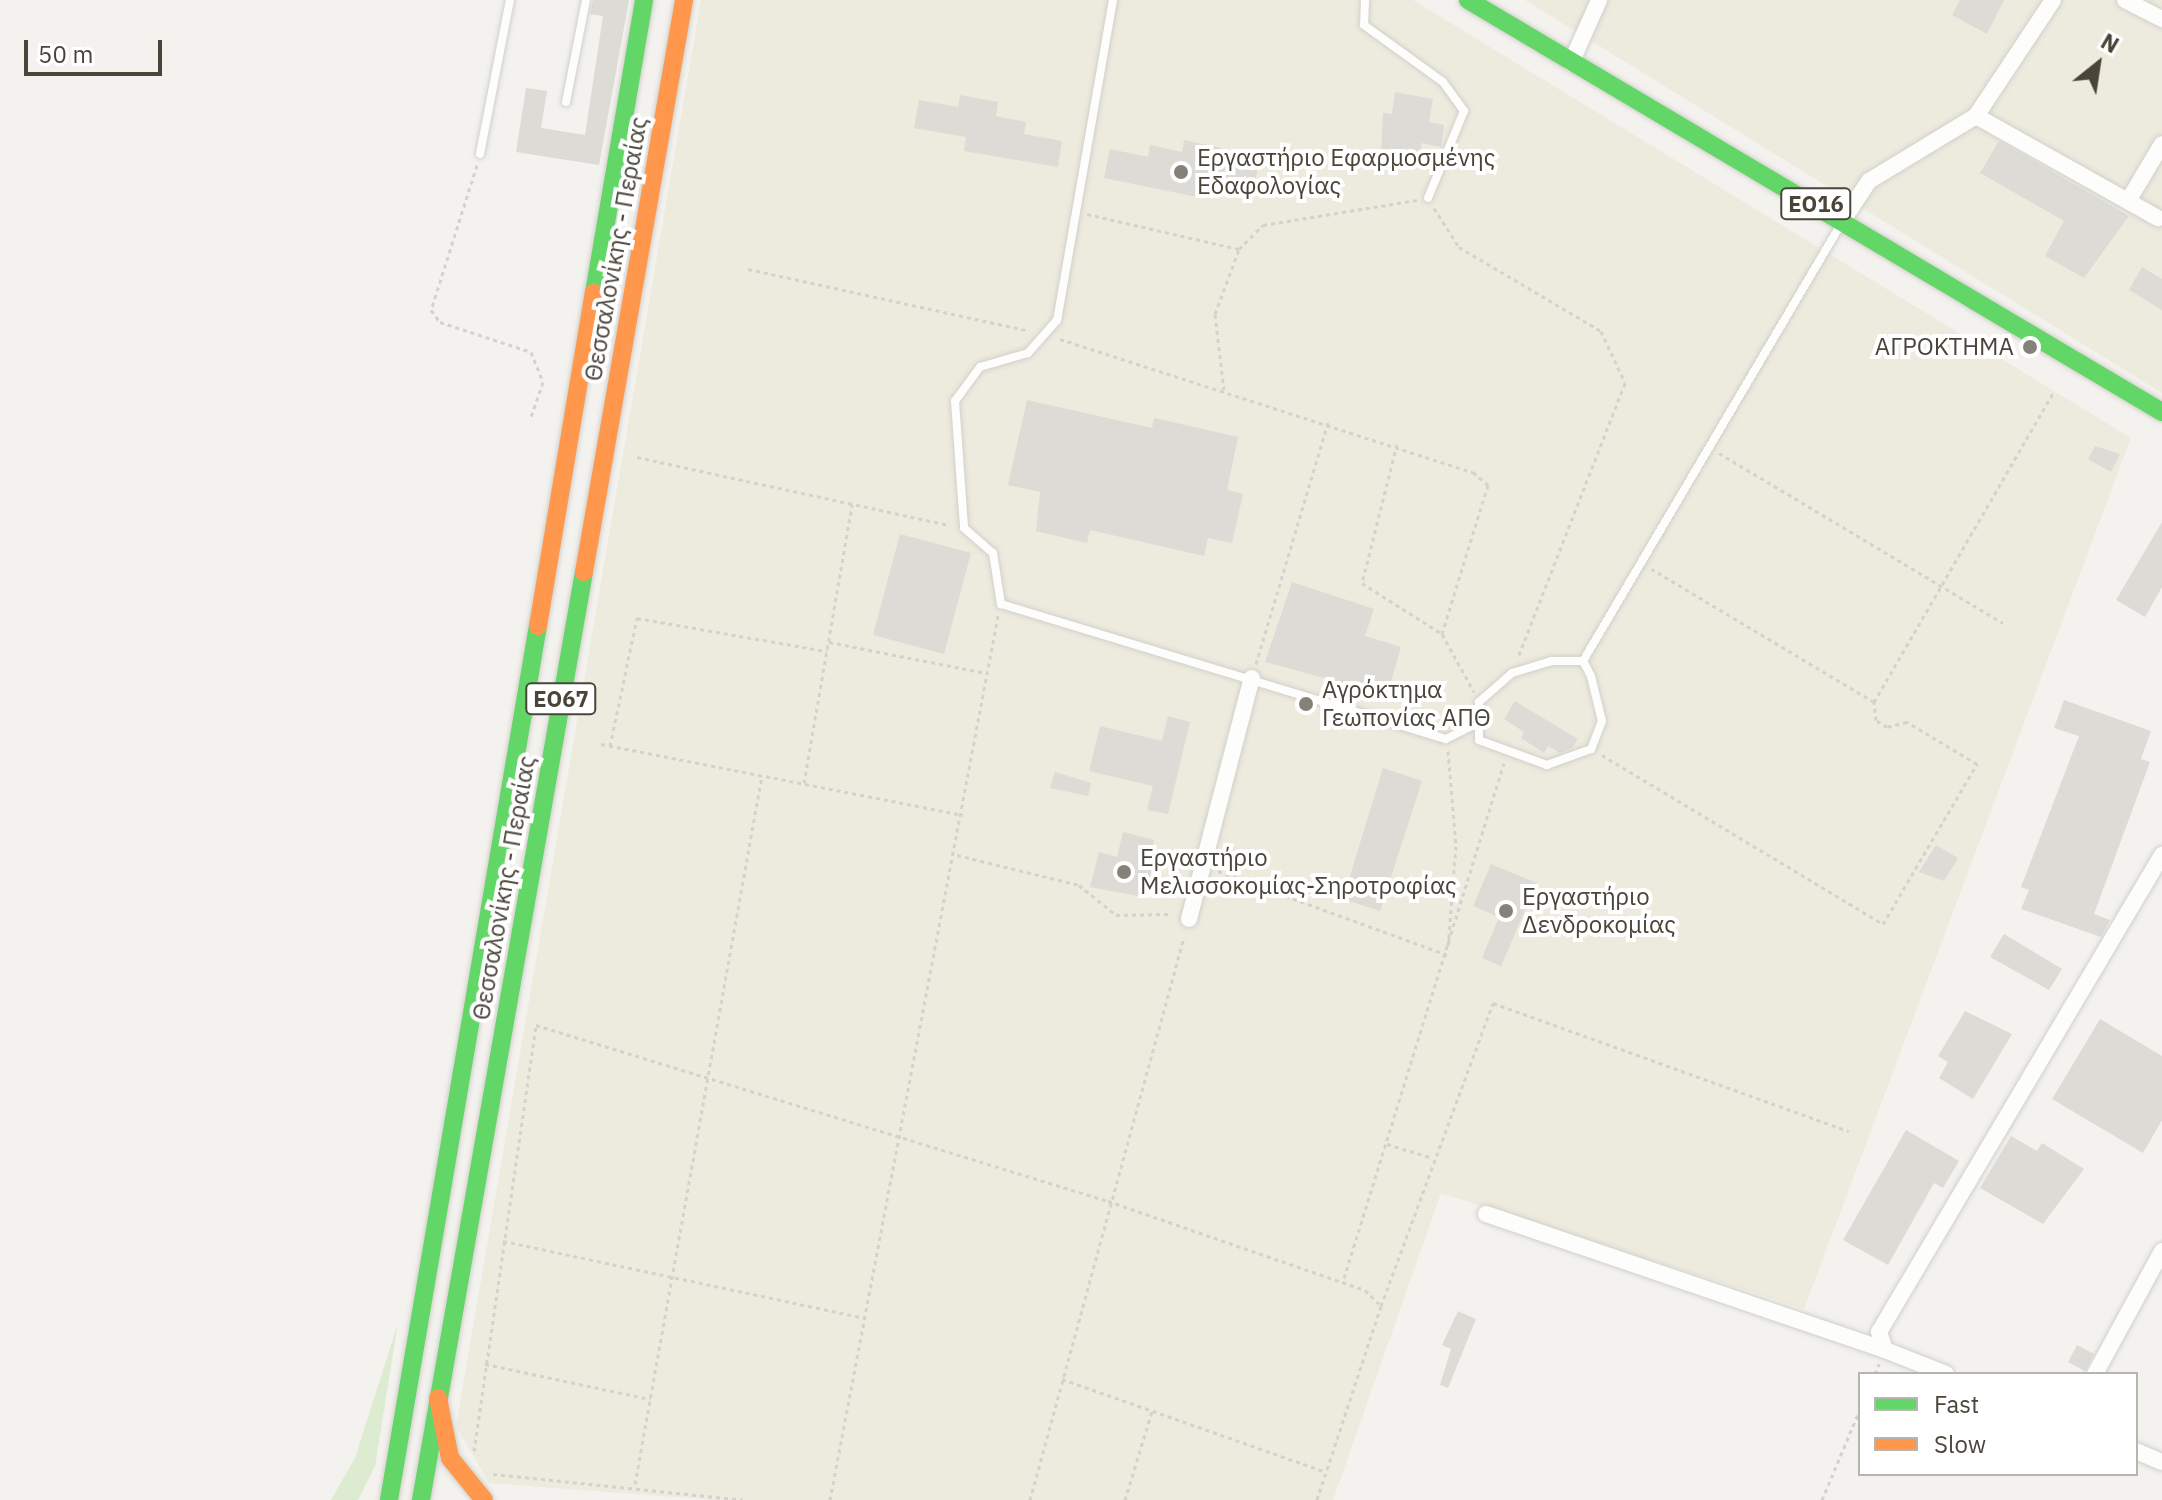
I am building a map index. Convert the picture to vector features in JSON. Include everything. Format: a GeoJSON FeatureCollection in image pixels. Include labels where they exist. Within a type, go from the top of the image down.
{"type":"FeatureCollection","features":[{"type":"Feature","properties":{"kind":"main road","name":"Θεσσαλονίκης - Περαίας"},"geometry":{"type":"LineString","coordinates":[[389,1500],[644,0]]}},
{"type":"Feature","properties":{"kind":"main road","name":"Θεσσαλονίκης - Περαίας"},"geometry":{"type":"LineString","coordinates":[[421,1500],[684,0]]}},
{"type":"Feature","properties":{"kind":"main road","name":"ΕΟ16"},"geometry":{"type":"LineString","coordinates":[[1468,0],[2162,412]]}},
{"type":"Feature","properties":{"kind":"main road"},"geometry":{"type":"LineString","coordinates":[[438,1398],[450,1458],[484,1500]]}},
{"type":"Feature","properties":{"kind":"main road"},"geometry":{"type":"LineString","coordinates":[[372,1500],[396,1449]]}},
{"type":"Feature","properties":{"kind":"street"},"geometry":{"type":"LineString","coordinates":[[1571,63],[1599,0]]}},
{"type":"Feature","properties":{"kind":"street"},"geometry":{"type":"LineString","coordinates":[[1843,220],[1869,181],[1976,116],[2053,0]]}},
{"type":"Feature","properties":{"kind":"street"},"geometry":{"type":"LineString","coordinates":[[2125,0],[2162,19]]}},
{"type":"Feature","properties":{"kind":"street"},"geometry":{"type":"LineString","coordinates":[[1976,116],[2158,218]]}},
{"type":"Feature","properties":{"kind":"street"},"geometry":{"type":"LineString","coordinates":[[2128,201],[2162,144]]}},
{"type":"Feature","properties":{"kind":"street"},"geometry":{"type":"LineString","coordinates":[[1189,919],[1252,678]]}},
{"type":"Feature","properties":{"kind":"street"},"geometry":{"type":"LineString","coordinates":[[1885,1350],[1883,1326],[2162,855]]}},
{"type":"Feature","properties":{"kind":"street"},"geometry":{"type":"LineString","coordinates":[[1486,1214],[1885,1350],[1941,1372]]}},
{"type":"Feature","properties":{"kind":"street"},"geometry":{"type":"LineString","coordinates":[[2096,1372],[2162,1251]]}},
{"type":"Feature","properties":{"kind":"street"},"geometry":{"type":"LineString","coordinates":[[2138,1452],[2162,1462]]}},
{"type":"Feature","properties":{"kind":"lane"},"geometry":{"type":"LineString","coordinates":[[480,154],[510,0]]}},
{"type":"Feature","properties":{"kind":"lane"},"geometry":{"type":"LineString","coordinates":[[566,102],[586,0]]}},
{"type":"Feature","properties":{"kind":"lane"},"geometry":{"type":"LineString","coordinates":[[1113,0],[1051,336],[1006,363],[980,367],[955,401],[964,528],[993,553],[1001,604],[1446,739],[1476,724]]}},
{"type":"Feature","properties":{"kind":"lane"},"geometry":{"type":"LineString","coordinates":[[1365,0],[1364,25],[1443,82],[1464,111],[1428,198]]}},
{"type":"Feature","properties":{"kind":"lane"},"geometry":{"type":"LineString","coordinates":[[1583,661],[1512,673],[1479,702],[1476,724],[1479,740],[1507,755],[1547,765],[1591,749],[1602,721],[1583,661],[1843,220]]}},
{"type":"Feature","properties":{"kind":"path"},"geometry":{"type":"LineString","coordinates":[[480,154],[431,310],[440,322],[531,352],[543,382],[530,420]]}},
{"type":"Feature","properties":{"kind":"path"},"geometry":{"type":"LineString","coordinates":[[1224,390],[1215,314],[1239,249],[1263,225],[1292,216],[1358,213],[1428,198],[1459,247],[1601,331],[1625,383],[1512,673]]}},
{"type":"Feature","properties":{"kind":"path"},"geometry":{"type":"LineString","coordinates":[[1072,210],[1239,249]]}},
{"type":"Feature","properties":{"kind":"path"},"geometry":{"type":"LineString","coordinates":[[748,269],[1051,336],[1454,462],[1488,485],[1442,634]]}},
{"type":"Feature","properties":{"kind":"path"},"geometry":{"type":"LineString","coordinates":[[1591,749],[1883,924],[1977,764],[1907,722],[1887,727],[1876,720],[1874,702],[2054,392]]}},
{"type":"Feature","properties":{"kind":"path"},"geometry":{"type":"LineString","coordinates":[[1252,678],[1328,422]]}},
{"type":"Feature","properties":{"kind":"path"},"geometry":{"type":"LineString","coordinates":[[1397,444],[1362,583],[1442,634],[1479,702]]}},
{"type":"Feature","properties":{"kind":"path"},"geometry":{"type":"LineString","coordinates":[[1709,446],[2003,623]]}},
{"type":"Feature","properties":{"kind":"path"},"geometry":{"type":"LineString","coordinates":[[637,457],[964,528]]}},
{"type":"Feature","properties":{"kind":"path"},"geometry":{"type":"LineString","coordinates":[[804,783],[852,504]]}},
{"type":"Feature","properties":{"kind":"path"},"geometry":{"type":"LineString","coordinates":[[1642,563],[1874,702]]}},
{"type":"Feature","properties":{"kind":"path"},"geometry":{"type":"LineString","coordinates":[[830,1500],[1001,604]]}},
{"type":"Feature","properties":{"kind":"path"},"geometry":{"type":"LineString","coordinates":[[610,746],[637,618],[827,651]]}},
{"type":"Feature","properties":{"kind":"path"},"geometry":{"type":"LineString","coordinates":[[829,642],[987,674]]}},
{"type":"Feature","properties":{"kind":"path"},"geometry":{"type":"LineString","coordinates":[[1446,739],[1456,846],[1448,955]]}},
{"type":"Feature","properties":{"kind":"path"},"geometry":{"type":"LineString","coordinates":[[601,744],[963,815]]}},
{"type":"Feature","properties":{"kind":"path"},"geometry":{"type":"LineString","coordinates":[[1344,1278],[1448,955],[1507,755]]}},
{"type":"Feature","properties":{"kind":"path"},"geometry":{"type":"LineString","coordinates":[[635,1484],[712,1080],[762,775]]}},
{"type":"Feature","properties":{"kind":"path"},"geometry":{"type":"LineString","coordinates":[[955,854],[1079,885],[1116,915],[1141,919],[1164,912],[1189,919],[1108,1201],[1030,1500]]}},
{"type":"Feature","properties":{"kind":"path"},"geometry":{"type":"LineString","coordinates":[[1204,866],[1448,955]]}},
{"type":"Feature","properties":{"kind":"path"},"geometry":{"type":"LineString","coordinates":[[1317,1500],[1381,1306],[1487,1010],[1501,1001],[1849,1131]]}},
{"type":"Feature","properties":{"kind":"path"},"geometry":{"type":"LineString","coordinates":[[481,1462],[473,1419],[536,1025],[900,1141],[1108,1201],[1344,1278],[1381,1306]]}},
{"type":"Feature","properties":{"kind":"path"},"geometry":{"type":"LineString","coordinates":[[1387,1144],[1434,1158]]}},
{"type":"Feature","properties":{"kind":"path"},"geometry":{"type":"LineString","coordinates":[[503,1241],[865,1318]]}},
{"type":"Feature","properties":{"kind":"path"},"geometry":{"type":"LineString","coordinates":[[484,1364],[650,1399]]}},
{"type":"Feature","properties":{"kind":"path"},"geometry":{"type":"LineString","coordinates":[[1062,1379],[1326,1472]]}},
{"type":"Feature","properties":{"kind":"path"},"geometry":{"type":"LineString","coordinates":[[1125,1500],[1152,1411]]}},
{"type":"Feature","properties":{"kind":"path"},"geometry":{"type":"LineString","coordinates":[[1822,1500],[1858,1414]]}},
{"type":"Feature","properties":{"kind":"path"},"geometry":{"type":"LineString","coordinates":[[488,1474],[635,1484],[743,1500]]}},
{"type":"Feature","properties":{"kind":"shaded area","name":"Αγρόκτημα Γεωπονίας ΑΠΘ"},"geometry":{"type":"Polygon","coordinates":[[[701,0],[1413,0],[2131,438],[1804,1309],[1441,1193],[1333,1500],[715,1500],[489,1483],[456,1426],[701,0]]]}},
{"type":"Feature","properties":{"kind":"shaded area"},"geometry":{"type":"Polygon","coordinates":[[[1525,0],[2162,0],[2162,393],[1525,0]]]}},
{"type":"Feature","properties":{"kind":"green space"},"geometry":{"type":"Polygon","coordinates":[[[398,1323],[375,1466],[358,1500],[331,1500],[355,1458],[398,1323]]]}},
{"type":"Feature","properties":{"kind":"building"},"geometry":{"type":"Polygon","coordinates":[[[593,0],[629,0],[599,165],[516,152],[526,88],[547,91],[541,128],[585,135],[603,16],[590,14],[593,0]]]}},
{"type":"Feature","properties":{"kind":"building"},"geometry":{"type":"Polygon","coordinates":[[[1960,0],[2004,0],[1987,34],[1952,15],[1960,0]]]}},
{"type":"Feature","properties":{"kind":"building"},"geometry":{"type":"Polygon","coordinates":[[[1395,92],[1433,99],[1429,122],[1444,125],[1441,147],[1422,143],[1419,160],[1381,154],[1383,113],[1392,114],[1395,92]]]}},
{"type":"Feature","properties":{"kind":"building"},"geometry":{"type":"Polygon","coordinates":[[[960,95],[998,102],[996,116],[1026,122],[1024,134],[1062,141],[1058,167],[964,151],[966,137],[914,128],[919,100],[958,107],[960,95]]]}},
{"type":"Feature","properties":{"kind":"building","name":"Εργαστήριο Εφαρμοσμένης Εδαφολογίας"},"geometry":{"type":"Polygon","coordinates":[[[1184,140],[1221,148],[1218,159],[1258,167],[1253,194],[1205,184],[1202,198],[1104,178],[1110,149],[1148,157],[1150,145],[1182,152],[1184,140]]]}},
{"type":"Feature","properties":{"kind":"building"},"geometry":{"type":"Polygon","coordinates":[[[1999,141],[2129,216],[2084,278],[2045,256],[2064,221],[1980,173],[1999,141]]]}},
{"type":"Feature","properties":{"kind":"building"},"geometry":{"type":"Polygon","coordinates":[[[2142,267],[2162,279],[2162,310],[2129,290],[2142,267]]]}},
{"type":"Feature","properties":{"kind":"building"},"geometry":{"type":"Polygon","coordinates":[[[1027,400],[1152,428],[1154,418],[1238,437],[1227,490],[1243,494],[1232,543],[1208,538],[1204,556],[1090,530],[1087,543],[1036,531],[1040,492],[1008,485],[1027,400]]]}},
{"type":"Feature","properties":{"kind":"building"},"geometry":{"type":"Polygon","coordinates":[[[2095,446],[2120,454],[2111,472],[2088,459],[2095,446]]]}},
{"type":"Feature","properties":{"kind":"building"},"geometry":{"type":"Polygon","coordinates":[[[2162,522],[2162,587],[2145,617],[2116,600],[2162,522]]]}},
{"type":"Feature","properties":{"kind":"building"},"geometry":{"type":"Polygon","coordinates":[[[900,534],[971,553],[944,654],[873,635],[900,534]]]}},
{"type":"Feature","properties":{"kind":"building"},"geometry":{"type":"Polygon","coordinates":[[[1292,582],[1374,609],[1365,636],[1401,647],[1387,695],[1265,662],[1292,582]]]}},
{"type":"Feature","properties":{"kind":"building"},"geometry":{"type":"Polygon","coordinates":[[[2064,700],[2151,731],[2141,759],[2150,762],[2094,914],[2110,920],[2101,937],[2021,909],[2029,890],[2021,887],[2079,736],[2054,728],[2064,700]]]}},
{"type":"Feature","properties":{"kind":"building"},"geometry":{"type":"Polygon","coordinates":[[[1515,701],[1578,739],[1572,748],[1560,753],[1548,746],[1544,753],[1521,738],[1524,732],[1504,719],[1515,701]]]}},
{"type":"Feature","properties":{"kind":"building"},"geometry":{"type":"Polygon","coordinates":[[[1168,716],[1190,722],[1168,814],[1147,810],[1153,786],[1089,771],[1100,726],[1162,741],[1168,716]]]}},
{"type":"Feature","properties":{"kind":"building"},"geometry":{"type":"Polygon","coordinates":[[[1383,768],[1422,781],[1380,911],[1343,899],[1383,768]]]}},
{"type":"Feature","properties":{"kind":"building"},"geometry":{"type":"Polygon","coordinates":[[[1055,772],[1091,783],[1088,796],[1050,788],[1055,772]]]}},
{"type":"Feature","properties":{"kind":"building","name":"Εργαστήριο Μελισσοκομίας-Σηροτροφίας"},"geometry":{"type":"Polygon","coordinates":[[[1123,832],[1154,840],[1151,854],[1159,856],[1148,898],[1090,887],[1099,852],[1117,857],[1123,832]]]}},
{"type":"Feature","properties":{"kind":"building"},"geometry":{"type":"Polygon","coordinates":[[[1936,845],[1958,858],[1944,881],[1919,872],[1936,845]]]}},
{"type":"Feature","properties":{"kind":"building","name":"Εργαστήριο Δενδροκομίας"},"geometry":{"type":"Polygon","coordinates":[[[1491,864],[1537,883],[1501,966],[1482,958],[1499,917],[1473,906],[1491,864]]]}},
{"type":"Feature","properties":{"kind":"building"},"geometry":{"type":"Polygon","coordinates":[[[2004,934],[2062,969],[2049,990],[1990,957],[2004,934]]]}},
{"type":"Feature","properties":{"kind":"building"},"geometry":{"type":"Polygon","coordinates":[[[1965,1011],[2012,1034],[1973,1099],[1939,1078],[1948,1062],[1938,1056],[1965,1011]]]}},
{"type":"Feature","properties":{"kind":"building"},"geometry":{"type":"Polygon","coordinates":[[[2100,1019],[2162,1056],[2162,1120],[2143,1153],[2052,1099],[2100,1019]]]}},
{"type":"Feature","properties":{"kind":"building"},"geometry":{"type":"Polygon","coordinates":[[[1906,1130],[1959,1161],[1943,1188],[1934,1183],[1888,1265],[1843,1240],[1906,1130]]]}},
{"type":"Feature","properties":{"kind":"building"},"geometry":{"type":"Polygon","coordinates":[[[2011,1136],[2037,1151],[2042,1143],[2084,1169],[2043,1224],[1980,1188],[2011,1136]]]}},
{"type":"Feature","properties":{"kind":"building"},"geometry":{"type":"Polygon","coordinates":[[[1458,1311],[1476,1319],[1448,1388],[1440,1385],[1451,1349],[1442,1345],[1458,1311]]]}},
{"type":"Feature","properties":{"kind":"building"},"geometry":{"type":"Polygon","coordinates":[[[2077,1345],[2094,1354],[2085,1371],[2068,1362],[2077,1345]]]}},
{"type":"Feature","properties":{"kind":"traffic: fast"},"geometry":{"type":"LineString","coordinates":[[594,293],[644,0]]}},
{"type":"Feature","properties":{"kind":"traffic: fast"},"geometry":{"type":"LineString","coordinates":[[1468,0],[2162,412]]}},
{"type":"Feature","properties":{"kind":"traffic: fast"},"geometry":{"type":"LineString","coordinates":[[421,1500],[584,572]]}},
{"type":"Feature","properties":{"kind":"traffic: fast"},"geometry":{"type":"LineString","coordinates":[[389,1500],[538,626]]}},
{"type":"Feature","properties":{"kind":"traffic: slow"},"geometry":{"type":"LineString","coordinates":[[584,572],[684,0]]}},
{"type":"Feature","properties":{"kind":"traffic: slow"},"geometry":{"type":"LineString","coordinates":[[538,626],[594,293]]}},
{"type":"Feature","properties":{"kind":"traffic: slow"},"geometry":{"type":"LineString","coordinates":[[438,1398],[450,1458],[484,1500]]}},
{"type":"Feature","properties":{"kind":"place","name":"Εργαστήριο Εφαρμοσμένης Εδαφολογίας"},"geometry":{"type":"Point","coordinates":[1181,172]}},
{"type":"Feature","properties":{"kind":"place","name":"ΑΓΡΟΚΤΗΜΑ"},"geometry":{"type":"Point","coordinates":[2030,347]}},
{"type":"Feature","properties":{"kind":"place","name":"Αγρόκτημα Γεωπονίας ΑΠΘ"},"geometry":{"type":"Point","coordinates":[1306,704]}},
{"type":"Feature","properties":{"kind":"place","name":"Εργαστήριο Μελισσοκομίας-Σηροτροφίας"},"geometry":{"type":"Point","coordinates":[1124,872]}},
{"type":"Feature","properties":{"kind":"place","name":"Εργαστήριο Δενδροκομίας"},"geometry":{"type":"Point","coordinates":[1506,911]}}]}
